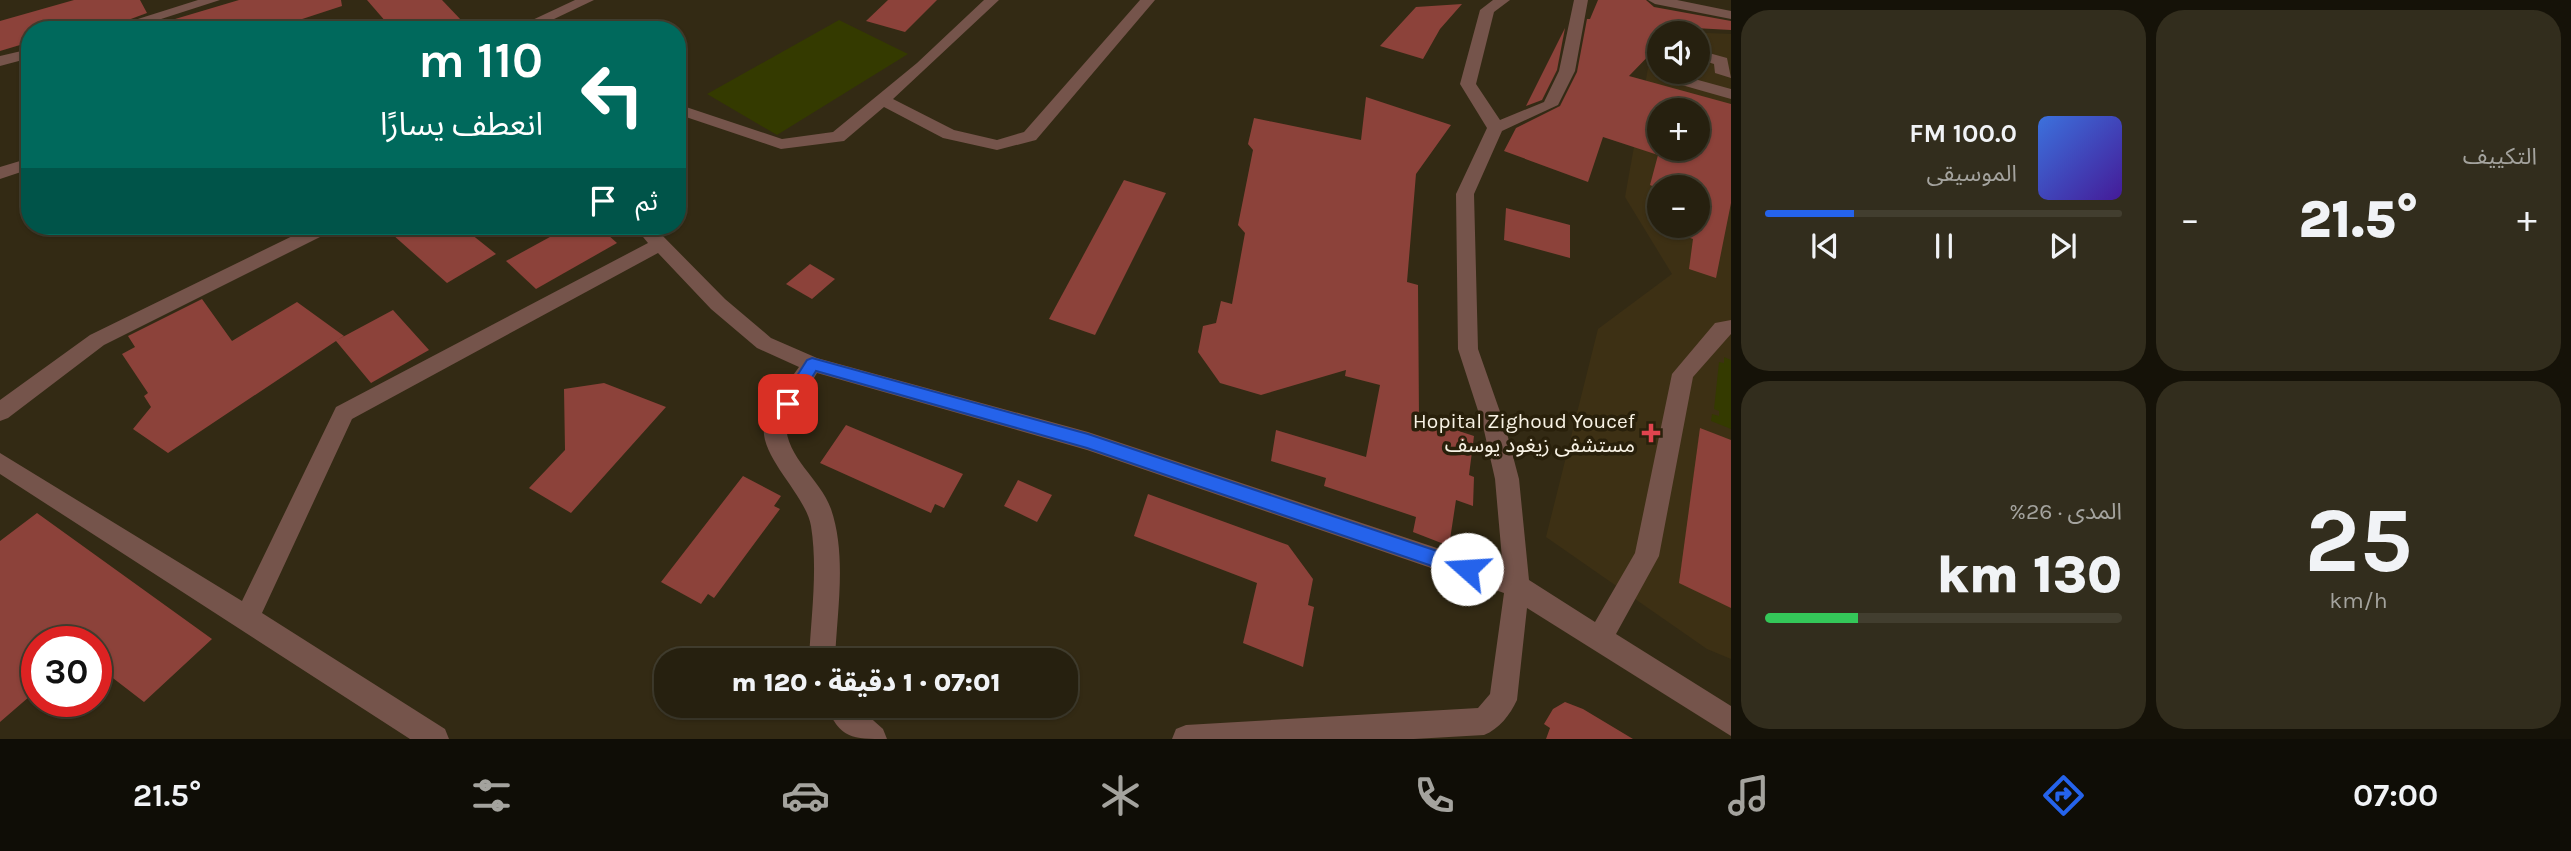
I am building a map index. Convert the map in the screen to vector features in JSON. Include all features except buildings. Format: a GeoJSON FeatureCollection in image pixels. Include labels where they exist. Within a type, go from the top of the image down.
{"type":"FeatureCollection","features":[{"type":"Feature","properties":{"kind":"street"},"geometry":{"type":"LineString","coordinates":[[141,21],[213,0]]}},
{"type":"Feature","properties":{"kind":"street"},"geometry":{"type":"LineString","coordinates":[[539,21],[587,0]]}},
{"type":"Feature","properties":{"kind":"street"},"geometry":{"type":"LineString","coordinates":[[686,112],[781,145],[838,137],[922,66],[992,0]]}},
{"type":"Feature","properties":{"kind":"street"},"geometry":{"type":"LineString","coordinates":[[881,99],[949,134],[997,145],[1030,136],[1148,0]]}},
{"type":"Feature","properties":{"kind":"street"},"geometry":{"type":"LineString","coordinates":[[1186,739],[1488,730],[1503,700],[1517,586],[1507,479],[1494,426],[1468,349],[1465,194],[1495,128],[1489,109],[1474,96],[1468,84],[1487,10],[1503,0]]}},
{"type":"Feature","properties":{"kind":"street"},"geometry":{"type":"LineString","coordinates":[[1495,128],[1550,105],[1567,71],[1581,0]]}},
{"type":"Feature","properties":{"kind":"street"},"geometry":{"type":"LineString","coordinates":[[1655,0],[1731,15]]}},
{"type":"Feature","properties":{"kind":"street"},"geometry":{"type":"LineString","coordinates":[[0,61],[21,55]]}},
{"type":"Feature","properties":{"kind":"street"},"geometry":{"type":"LineString","coordinates":[[1710,58],[1722,61],[1720,70],[1731,73]]}},
{"type":"Feature","properties":{"kind":"street"},"geometry":{"type":"LineString","coordinates":[[1695,84],[1731,94]]}},
{"type":"Feature","properties":{"kind":"street"},"geometry":{"type":"LineString","coordinates":[[0,173],[21,166]]}},
{"type":"Feature","properties":{"kind":"street"},"geometry":{"type":"LineString","coordinates":[[0,412],[97,340],[310,235]]}},
{"type":"Feature","properties":{"kind":"street"},"geometry":{"type":"LineString","coordinates":[[652,235],[718,304],[764,343],[812,364],[1088,441],[1517,586],[1556,614],[1731,722]]}},
{"type":"Feature","properties":{"kind":"street"},"geometry":{"type":"LineString","coordinates":[[247,618],[344,413],[661,244]]}},
{"type":"Feature","properties":{"kind":"street"},"geometry":{"type":"LineString","coordinates":[[1599,639],[1647,556],[1682,374],[1722,328],[1731,327]]}},
{"type":"Feature","properties":{"kind":"street"},"geometry":{"type":"LineString","coordinates":[[812,364],[775,423],[776,438],[786,459],[819,506],[825,544],[822,648]]}},
{"type":"Feature","properties":{"kind":"street"},"geometry":{"type":"LineString","coordinates":[[0,462],[435,739]]}},
{"type":"Feature","properties":{"kind":"street"},"geometry":{"type":"LineString","coordinates":[[849,718],[873,739]]}},
{"type":"Feature","properties":{"kind":"shaded area","name":"Hopital Zighoud Youcef مستشفى زيغود يوسف"},"geometry":{"type":"Polygon","coordinates":[[[1710,33],[1731,34],[1731,659],[1707,649],[1546,537],[1598,329],[1672,274],[1650,238],[1710,238],[1710,175],[1647,175],[1647,233],[1625,197],[1647,74],[1647,84],[1710,84],[1710,33]]]}},
{"type":"Feature","properties":{"kind":"green space"},"geometry":{"type":"Polygon","coordinates":[[[839,20],[908,54],[777,135],[707,94],[839,20]]]}},
{"type":"Feature","properties":{"kind":"green space"},"geometry":{"type":"Polygon","coordinates":[[[1724,357],[1731,360],[1731,429],[1711,421],[1712,414],[1719,416],[1719,411],[1714,409],[1719,362],[1724,363],[1724,357]]]}},
{"type":"Feature","properties":{"kind":"place","name":"Hopital Zighoud Youcef مستشفى زيغود يوسف"},"geometry":{"type":"Point","coordinates":[1651,433]}},
{"type":"Feature","properties":{"kind":"route"},"geometry":{"type":"LineString","coordinates":[[788,404],[812,364],[1088,441],[1467,569]]}}]}
